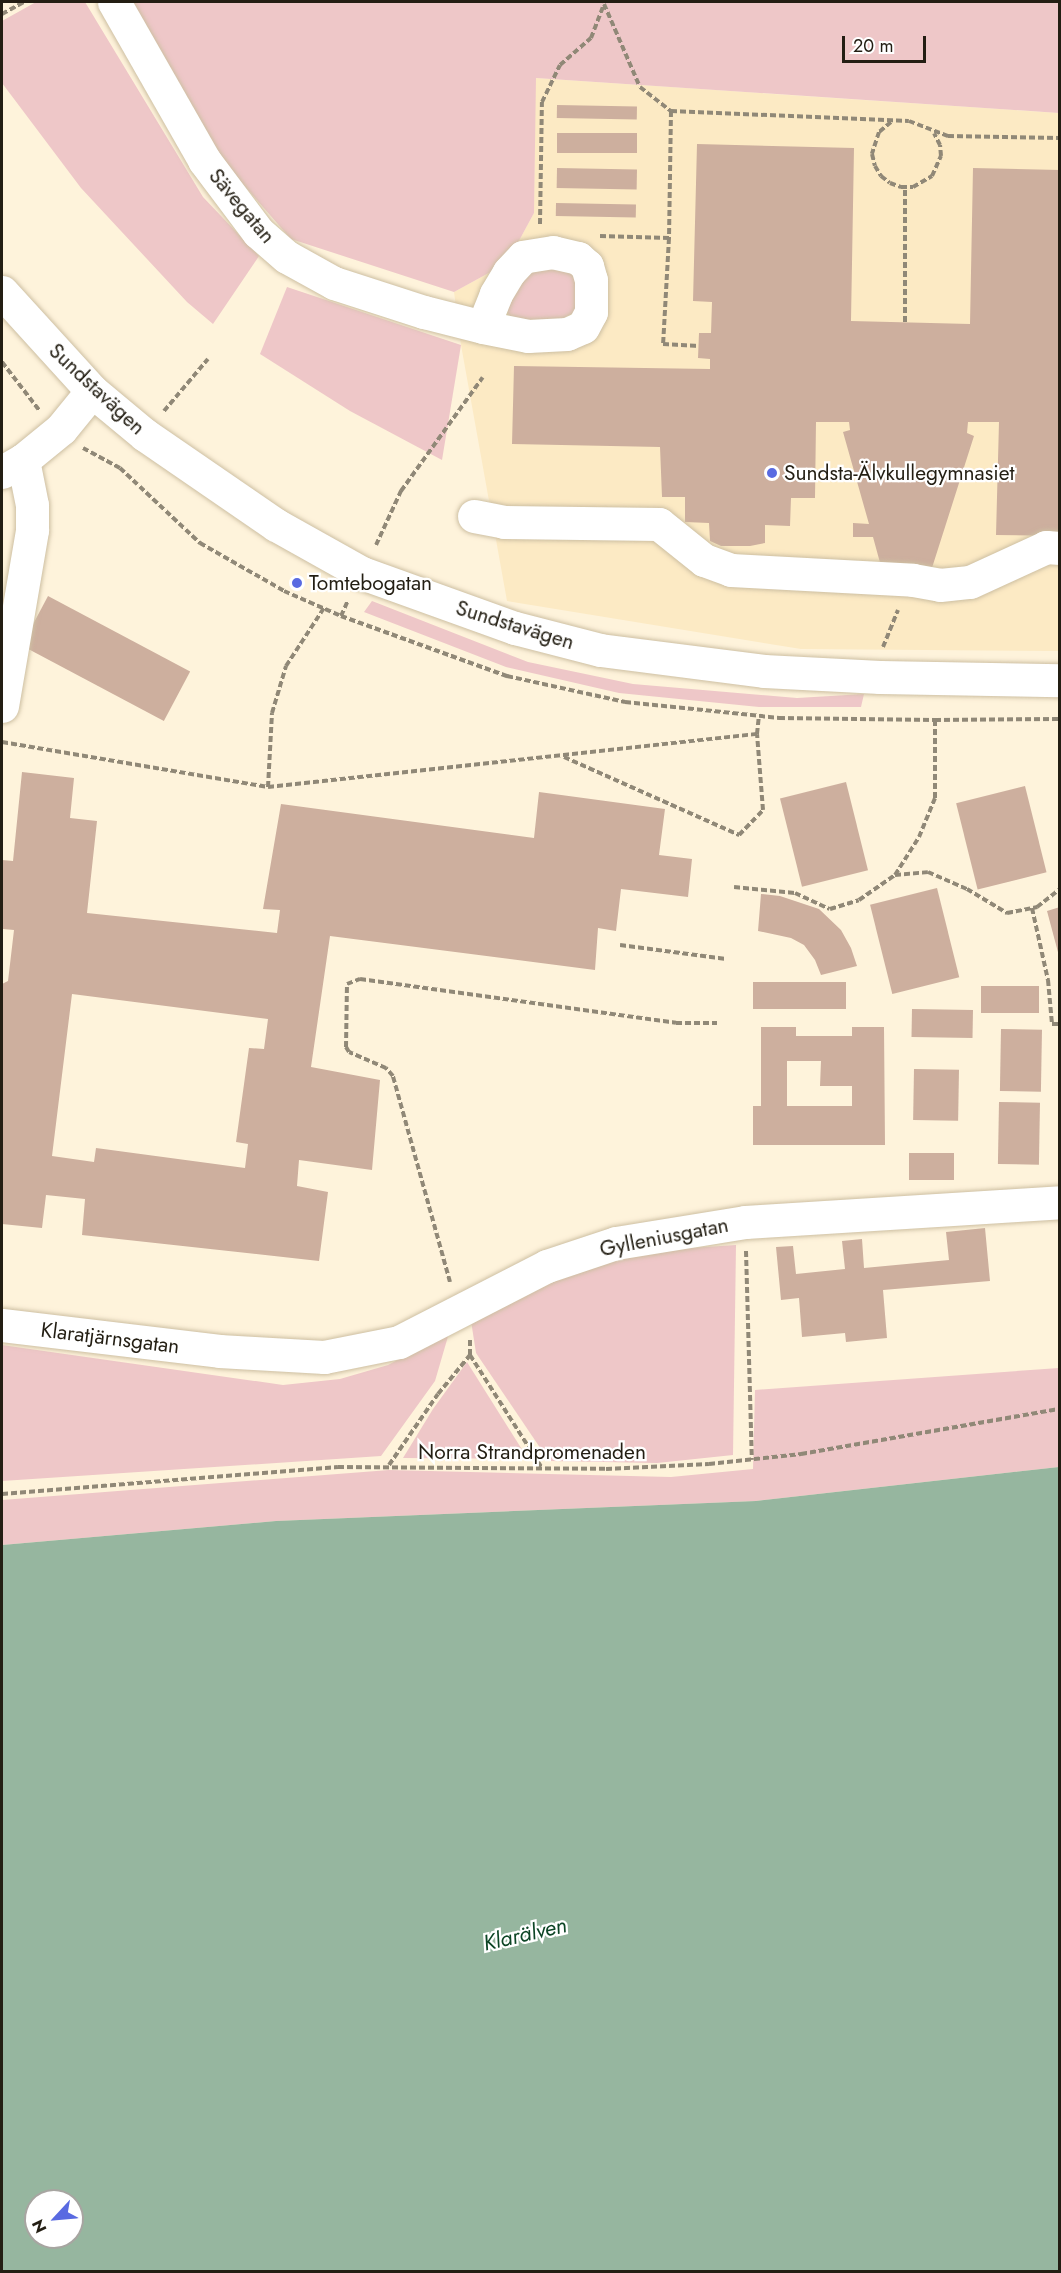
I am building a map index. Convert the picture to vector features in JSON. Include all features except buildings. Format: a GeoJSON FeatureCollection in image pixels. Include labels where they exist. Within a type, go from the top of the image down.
{"type":"FeatureCollection","features":[{"type":"Feature","properties":{"kind":"street","name":"Sävegatan"},"geometry":{"type":"LineString","coordinates":[[114,2],[204,160],[258,232],[287,257],[334,283],[424,312],[483,327],[528,336],[567,334],[583,327],[591,312],[591,280],[587,266],[578,258],[553,252],[539,252]]}},
{"type":"Feature","properties":{"kind":"street"},"geometry":{"type":"LineString","coordinates":[[483,327],[496,294],[509,272],[523,257],[539,252]]}},
{"type":"Feature","properties":{"kind":"street","name":"Sundstavägen"},"geometry":{"type":"LineString","coordinates":[[2,292],[92,391],[145,435],[203,477],[317,549],[362,573],[515,628],[600,650],[764,671],[880,677],[1059,680]]}},
{"type":"Feature","properties":{"kind":"street"},"geometry":{"type":"LineString","coordinates":[[2,706],[32,530],[32,504],[12,466],[61,429],[92,391]]}},
{"type":"Feature","properties":{"kind":"street"},"geometry":{"type":"LineString","coordinates":[[474,516],[504,522],[659,524],[704,560],[732,570],[914,580],[940,585],[970,582],[1046,548],[1059,548]]}},
{"type":"Feature","properties":{"kind":"street","name":"Gylleniusgatan"},"geometry":{"type":"LineString","coordinates":[[219,1351],[324,1357],[399,1342],[547,1266],[616,1243],[745,1222],[1059,1202]]}},
{"type":"Feature","properties":{"kind":"street","name":"Klaratjärnsgatan"},"geometry":{"type":"LineString","coordinates":[[2,1325],[219,1351]]}},
{"type":"Feature","properties":{"kind":"path"},"geometry":{"type":"LineString","coordinates":[[2,14],[24,2]]}},
{"type":"Feature","properties":{"kind":"path"},"geometry":{"type":"LineString","coordinates":[[604,2],[640,87],[671,111],[894,121],[920,124],[948,136],[1059,138]]}},
{"type":"Feature","properties":{"kind":"path"},"geometry":{"type":"LineString","coordinates":[[539,252],[542,102],[560,65],[591,38],[604,2]]}},
{"type":"Feature","properties":{"kind":"path"},"geometry":{"type":"LineString","coordinates":[[671,111],[669,238],[663,344],[699,346]]}},
{"type":"Feature","properties":{"kind":"path"},"geometry":{"type":"LineString","coordinates":[[894,121],[879,132],[872,154],[881,176],[890,183],[905,187],[924,183],[938,166],[940,145],[932,130]]}},
{"type":"Feature","properties":{"kind":"path"},"geometry":{"type":"LineString","coordinates":[[904,322],[905,187]]}},
{"type":"Feature","properties":{"kind":"path"},"geometry":{"type":"LineString","coordinates":[[596,236],[669,238]]}},
{"type":"Feature","properties":{"kind":"path"},"geometry":{"type":"LineString","coordinates":[[158,418],[208,359]]}},
{"type":"Feature","properties":{"kind":"path"},"geometry":{"type":"LineString","coordinates":[[2,362],[36,407]]}},
{"type":"Feature","properties":{"kind":"path"},"geometry":{"type":"LineString","coordinates":[[380,537],[401,491],[483,377]]}},
{"type":"Feature","properties":{"kind":"path"},"geometry":{"type":"LineString","coordinates":[[268,787],[272,713],[286,666],[324,608]]}},
{"type":"Feature","properties":{"kind":"path"},"geometry":{"type":"LineString","coordinates":[[562,756],[739,835],[762,810],[757,734],[759,716]]}},
{"type":"Feature","properties":{"kind":"path"},"geometry":{"type":"LineString","coordinates":[[734,887],[795,893],[830,909],[859,900],[895,875],[919,837],[935,798],[935,720]]}},
{"type":"Feature","properties":{"kind":"path"},"geometry":{"type":"LineString","coordinates":[[2,742],[268,787],[757,734]]}},
{"type":"Feature","properties":{"kind":"path"},"geometry":{"type":"LineString","coordinates":[[895,875],[928,872],[967,889],[1007,913],[1032,908],[1059,890]]}},
{"type":"Feature","properties":{"kind":"path"},"geometry":{"type":"LineString","coordinates":[[1032,908],[1048,980],[1052,1024],[1059,1024]]}},
{"type":"Feature","properties":{"kind":"path"},"geometry":{"type":"LineString","coordinates":[[620,945],[726,959]]}},
{"type":"Feature","properties":{"kind":"path"},"geometry":{"type":"LineString","coordinates":[[543,1469],[470,1355],[470,1341],[459,1313],[393,1076],[386,1068],[349,1052],[346,1047],[347,984],[360,979],[676,1023],[717,1023]]}},
{"type":"Feature","properties":{"kind":"path"},"geometry":{"type":"LineString","coordinates":[[745,1222],[752,1460]]}},
{"type":"Feature","properties":{"kind":"path"},"geometry":{"type":"LineString","coordinates":[[389,1466],[438,1394],[470,1355]]}},
{"type":"Feature","properties":{"kind":"path","name":"Norra Strandpromenaden"},"geometry":{"type":"LineString","coordinates":[[2,1494],[326,1468],[389,1466],[543,1469],[663,1467],[752,1460],[801,1454],[1059,1409]]}},
{"type":"Feature","properties":{"kind":"shaded area"},"geometry":{"type":"Polygon","coordinates":[[[36,2],[85,2],[203,197],[259,256],[213,324],[187,302],[81,188],[2,83],[2,21],[36,2]]]}},
{"type":"Feature","properties":{"kind":"shaded area"},"geometry":{"type":"Polygon","coordinates":[[[123,2],[1059,2],[1059,113],[536,78],[534,213],[507,263],[454,292],[291,239],[213,150],[123,2]]]}},
{"type":"Feature","properties":{"kind":"shaded area","name":"Sundsta-Älvkullegymnasiet"},"geometry":{"type":"Polygon","coordinates":[[[535,78],[1059,113],[1059,651],[801,649],[507,601],[461,345],[454,292],[507,263],[534,213],[535,78]]]}},
{"type":"Feature","properties":{"kind":"shaded area"},"geometry":{"type":"Polygon","coordinates":[[[549,268],[563,269],[574,275],[579,310],[554,323],[511,319],[508,304],[527,274],[549,268]]]}},
{"type":"Feature","properties":{"kind":"shaded area"},"geometry":{"type":"Polygon","coordinates":[[[287,287],[461,345],[442,460],[350,411],[260,354],[287,287]]]}},
{"type":"Feature","properties":{"kind":"shaded area"},"geometry":{"type":"Polygon","coordinates":[[[372,601],[528,662],[633,684],[797,698],[864,694],[861,707],[759,707],[619,693],[506,667],[364,612],[372,601]]]}},
{"type":"Feature","properties":{"kind":"shaded area"},"geometry":{"type":"Polygon","coordinates":[[[736,1245],[733,1455],[657,1463],[549,1461],[476,1353],[471,1321],[578,1270],[660,1250],[736,1245]]]}},
{"type":"Feature","properties":{"kind":"shaded area"},"geometry":{"type":"Polygon","coordinates":[[[449,1333],[435,1381],[381,1456],[2,1481],[2,1345],[283,1385],[340,1379],[388,1365],[449,1333]]]}},
{"type":"Feature","properties":{"kind":"shaded area"},"geometry":{"type":"Polygon","coordinates":[[[467,1362],[528,1459],[403,1458],[433,1409],[467,1362]]]}},
{"type":"Feature","properties":{"kind":"shaded area"},"geometry":{"type":"Polygon","coordinates":[[[1059,1368],[1059,1467],[756,1501],[276,1521],[2,1545],[2,1500],[389,1470],[671,1477],[753,1469],[755,1390],[1059,1368]]]}},
{"type":"Feature","properties":{"kind":"water","name":"Klarälven"},"geometry":{"type":"Polygon","coordinates":[[[1059,1467],[1059,2271],[2,2271],[2,1545],[276,1521],[756,1501],[1059,1467]]]}},
{"type":"Feature","properties":{"kind":"place","name":"Sundsta-Älvkullegymnasiet"},"geometry":{"type":"Point","coordinates":[772,473]}},
{"type":"Feature","properties":{"kind":"place","name":"Tomtebogatan"},"geometry":{"type":"Point","coordinates":[297,583]}}]}
